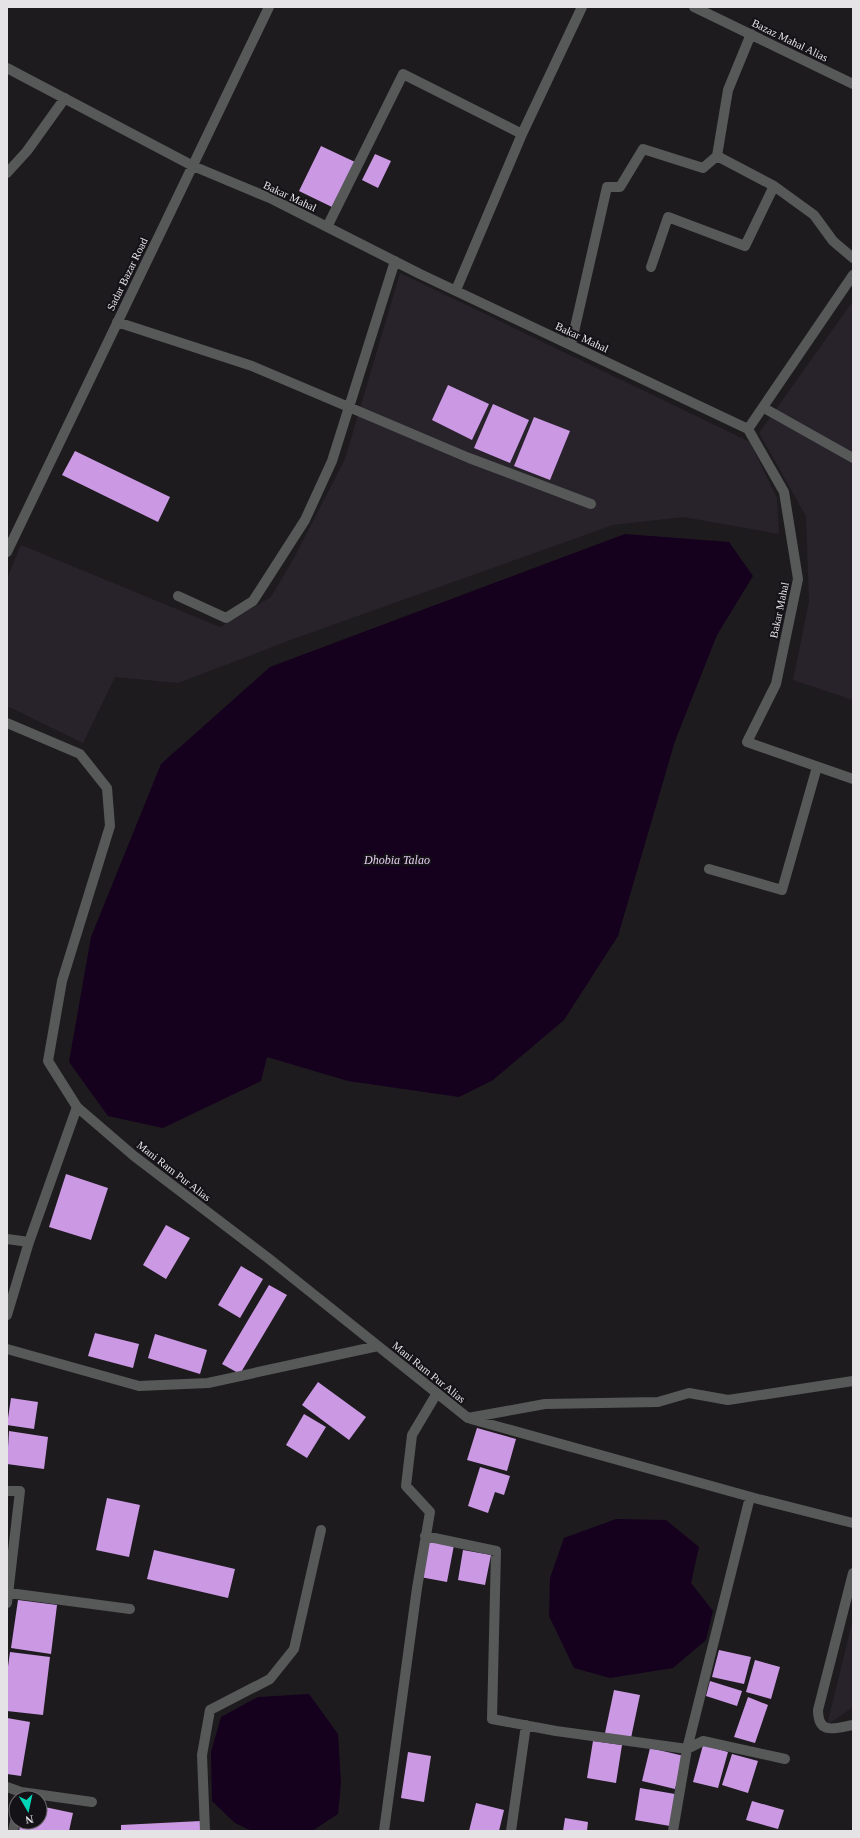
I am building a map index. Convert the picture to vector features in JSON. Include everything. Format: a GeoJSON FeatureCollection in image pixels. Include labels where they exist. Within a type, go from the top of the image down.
{"type":"FeatureCollection","features":[{"type":"Feature","properties":{"kind":"street","name":"Sadar Bazar Road"},"geometry":{"type":"LineString","coordinates":[[7,552],[269,7]]}},
{"type":"Feature","properties":{"kind":"street"},"geometry":{"type":"LineString","coordinates":[[456,290],[522,134],[582,7]]}},
{"type":"Feature","properties":{"kind":"street","name":"Bazaz Mahal Alias"},"geometry":{"type":"LineString","coordinates":[[694,7],[853,84]]}},
{"type":"Feature","properties":{"kind":"street"},"geometry":{"type":"LineString","coordinates":[[571,345],[607,187],[620,187],[643,149],[703,168],[717,156],[728,90],[751,34]]}},
{"type":"Feature","properties":{"kind":"street","name":"Bakar Mahal"},"geometry":{"type":"LineString","coordinates":[[7,68],[193,166],[272,199],[395,261],[748,429],[784,492],[798,579],[776,684],[747,742],[853,779]]}},
{"type":"Feature","properties":{"kind":"street"},"geometry":{"type":"LineString","coordinates":[[327,227],[403,74],[522,134]]}},
{"type":"Feature","properties":{"kind":"street"},"geometry":{"type":"LineString","coordinates":[[7,173],[27,151],[65,98]]}},
{"type":"Feature","properties":{"kind":"street"},"geometry":{"type":"LineString","coordinates":[[717,156],[774,186],[814,215],[833,241],[853,258]]}},
{"type":"Feature","properties":{"kind":"street"},"geometry":{"type":"LineString","coordinates":[[651,267],[668,217],[745,246],[774,186]]}},
{"type":"Feature","properties":{"kind":"street"},"geometry":{"type":"LineString","coordinates":[[178,596],[226,618],[253,601],[305,520],[332,461],[395,261]]}},
{"type":"Feature","properties":{"kind":"street"},"geometry":{"type":"LineString","coordinates":[[748,429],[764,408],[853,275]]}},
{"type":"Feature","properties":{"kind":"street"},"geometry":{"type":"LineString","coordinates":[[117,322],[252,366],[469,458],[591,504]]}},
{"type":"Feature","properties":{"kind":"street"},"geometry":{"type":"LineString","coordinates":[[764,408],[853,458]]}},
{"type":"Feature","properties":{"kind":"street","name":"Mani Ram Pur Alias"},"geometry":{"type":"LineString","coordinates":[[7,723],[80,754],[107,788],[110,826],[62,981],[48,1061],[77,1107],[134,1156],[268,1258],[468,1418],[545,1404],[658,1402],[689,1393],[728,1400],[853,1382]]}},
{"type":"Feature","properties":{"kind":"street"},"geometry":{"type":"LineString","coordinates":[[709,869],[782,890],[817,766]]}},
{"type":"Feature","properties":{"kind":"street"},"geometry":{"type":"LineString","coordinates":[[7,1315],[29,1242],[77,1107]]}},
{"type":"Feature","properties":{"kind":"street"},"geometry":{"type":"LineString","coordinates":[[7,1239],[29,1242]]}},
{"type":"Feature","properties":{"kind":"street"},"geometry":{"type":"LineString","coordinates":[[7,1349],[139,1386],[208,1383],[378,1346]]}},
{"type":"Feature","properties":{"kind":"street"},"geometry":{"type":"LineString","coordinates":[[384,1831],[425,1536],[430,1512],[406,1486],[412,1435],[437,1393]]}},
{"type":"Feature","properties":{"kind":"street"},"geometry":{"type":"LineString","coordinates":[[468,1418],[750,1497],[853,1523]]}},
{"type":"Feature","properties":{"kind":"street"},"geometry":{"type":"LineString","coordinates":[[7,1491],[20,1491],[8,1598],[130,1609]]}},
{"type":"Feature","properties":{"kind":"street"},"geometry":{"type":"LineString","coordinates":[[673,1831],[687,1749],[750,1497]]}},
{"type":"Feature","properties":{"kind":"street"},"geometry":{"type":"LineString","coordinates":[[204,1831],[202,1755],[210,1710],[270,1679],[294,1649],[321,1530]]}},
{"type":"Feature","properties":{"kind":"street"},"geometry":{"type":"LineString","coordinates":[[425,1536],[496,1551],[492,1719],[687,1749],[703,1741],[785,1759]]}},
{"type":"Feature","properties":{"kind":"street"},"geometry":{"type":"LineString","coordinates":[[853,1573],[818,1714],[818,1719],[824,1727],[829,1730],[853,1724]]}},
{"type":"Feature","properties":{"kind":"street"},"geometry":{"type":"LineString","coordinates":[[511,1831],[526,1725]]}},
{"type":"Feature","properties":{"kind":"street"},"geometry":{"type":"LineString","coordinates":[[48,1798],[92,1802]]}},
{"type":"Feature","properties":{"kind":"shaded area"},"geometry":{"type":"Polygon","coordinates":[[[400,273],[750,442],[777,498],[779,534],[683,517],[613,525],[293,639],[178,683],[115,677],[83,743],[7,706],[7,579],[21,545],[220,627],[271,597],[294,558],[345,459],[400,273]]]}},
{"type":"Feature","properties":{"kind":"shaded area"},"geometry":{"type":"Polygon","coordinates":[[[853,301],[853,700],[793,680],[809,602],[806,516],[759,433],[853,301]]]}},
{"type":"Feature","properties":{"kind":"shaded area"},"geometry":{"type":"Polygon","coordinates":[[[853,1619],[853,1707],[827,1725],[853,1619]]]}},
{"type":"Feature","properties":{"kind":"water","name":"Dhobia Talao"},"geometry":{"type":"Polygon","coordinates":[[[625,534],[729,542],[753,576],[717,635],[675,741],[618,936],[564,1020],[493,1080],[459,1097],[348,1081],[267,1057],[261,1081],[163,1128],[108,1116],[69,1062],[91,937],[161,764],[270,667],[625,534]]]}},
{"type":"Feature","properties":{"kind":"water"},"geometry":{"type":"Polygon","coordinates":[[[616,1519],[666,1520],[699,1547],[691,1583],[713,1611],[706,1640],[673,1668],[610,1678],[574,1668],[549,1616],[550,1578],[564,1538],[616,1519]]]}},
{"type":"Feature","properties":{"kind":"water"},"geometry":{"type":"Polygon","coordinates":[[[309,1694],[338,1734],[341,1783],[338,1814],[312,1831],[252,1831],[235,1823],[212,1801],[211,1752],[221,1717],[258,1697],[309,1694]]]}},
{"type":"Feature","properties":{"kind":"building"},"geometry":{"type":"Polygon","coordinates":[[[321,146],[355,162],[332,207],[299,191],[321,146]]]}},
{"type":"Feature","properties":{"kind":"building"},"geometry":{"type":"Polygon","coordinates":[[[375,154],[391,161],[378,188],[362,180],[375,154]]]}},
{"type":"Feature","properties":{"kind":"building"},"geometry":{"type":"Polygon","coordinates":[[[448,385],[489,404],[472,440],[432,420],[448,385]]]}},
{"type":"Feature","properties":{"kind":"building"},"geometry":{"type":"Polygon","coordinates":[[[493,404],[529,420],[510,463],[474,448],[493,404]]]}},
{"type":"Feature","properties":{"kind":"building"},"geometry":{"type":"Polygon","coordinates":[[[534,417],[570,431],[550,480],[514,466],[534,417]]]}},
{"type":"Feature","properties":{"kind":"building"},"geometry":{"type":"Polygon","coordinates":[[[75,451],[170,497],[158,522],[62,475],[75,451]]]}},
{"type":"Feature","properties":{"kind":"building"},"geometry":{"type":"Polygon","coordinates":[[[66,1174],[108,1188],[91,1240],[49,1227],[66,1174]]]}},
{"type":"Feature","properties":{"kind":"building"},"geometry":{"type":"Polygon","coordinates":[[[166,1225],[190,1238],[166,1279],[143,1265],[166,1225]]]}},
{"type":"Feature","properties":{"kind":"building"},"geometry":{"type":"Polygon","coordinates":[[[241,1266],[263,1279],[240,1318],[218,1305],[241,1266]]]}},
{"type":"Feature","properties":{"kind":"building"},"geometry":{"type":"Polygon","coordinates":[[[269,1285],[287,1295],[240,1374],[222,1364],[269,1285]]]}},
{"type":"Feature","properties":{"kind":"building"},"geometry":{"type":"Polygon","coordinates":[[[95,1333],[139,1344],[133,1368],[88,1356],[95,1333]]]}},
{"type":"Feature","properties":{"kind":"building"},"geometry":{"type":"Polygon","coordinates":[[[155,1334],[207,1350],[200,1374],[148,1358],[155,1334]]]}},
{"type":"Feature","properties":{"kind":"building"},"geometry":{"type":"Polygon","coordinates":[[[318,1382],[366,1417],[349,1440],[302,1405],[318,1382]]]}},
{"type":"Feature","properties":{"kind":"building"},"geometry":{"type":"Polygon","coordinates":[[[11,1398],[38,1402],[34,1429],[7,1425],[11,1398]]]}},
{"type":"Feature","properties":{"kind":"building"},"geometry":{"type":"Polygon","coordinates":[[[304,1414],[326,1427],[307,1458],[286,1445],[304,1414]]]}},
{"type":"Feature","properties":{"kind":"building"},"geometry":{"type":"Polygon","coordinates":[[[477,1428],[516,1439],[507,1471],[467,1460],[477,1428]]]}},
{"type":"Feature","properties":{"kind":"building"},"geometry":{"type":"Polygon","coordinates":[[[9,1431],[48,1437],[44,1469],[7,1464],[9,1431]]]}},
{"type":"Feature","properties":{"kind":"building"},"geometry":{"type":"Polygon","coordinates":[[[480,1467],[510,1476],[504,1495],[495,1492],[488,1513],[468,1506],[480,1467]]]}},
{"type":"Feature","properties":{"kind":"building"},"geometry":{"type":"Polygon","coordinates":[[[107,1498],[140,1505],[129,1557],[96,1550],[107,1498]]]}},
{"type":"Feature","properties":{"kind":"building"},"geometry":{"type":"Polygon","coordinates":[[[428,1540],[454,1545],[447,1582],[420,1577],[428,1540]]]}},
{"type":"Feature","properties":{"kind":"building"},"geometry":{"type":"Polygon","coordinates":[[[154,1550],[235,1569],[228,1598],[147,1579],[154,1550]]]}},
{"type":"Feature","properties":{"kind":"building"},"geometry":{"type":"Polygon","coordinates":[[[463,1550],[491,1555],[485,1585],[458,1580],[463,1550]]]}},
{"type":"Feature","properties":{"kind":"building"},"geometry":{"type":"Polygon","coordinates":[[[18,1600],[57,1605],[51,1654],[11,1648],[18,1600]]]}},
{"type":"Feature","properties":{"kind":"building"},"geometry":{"type":"Polygon","coordinates":[[[719,1650],[751,1657],[744,1684],[712,1677],[719,1650]]]}},
{"type":"Feature","properties":{"kind":"building"},"geometry":{"type":"Polygon","coordinates":[[[10,1652],[50,1657],[43,1715],[7,1711],[7,1674],[10,1652]]]}},
{"type":"Feature","properties":{"kind":"building"},"geometry":{"type":"Polygon","coordinates":[[[755,1660],[780,1667],[771,1699],[746,1692],[755,1660]]]}},
{"type":"Feature","properties":{"kind":"building"},"geometry":{"type":"Polygon","coordinates":[[[710,1681],[742,1691],[737,1706],[706,1696],[710,1681]]]}},
{"type":"Feature","properties":{"kind":"building"},"geometry":{"type":"Polygon","coordinates":[[[614,1690],[640,1695],[631,1738],[605,1733],[614,1690]]]}},
{"type":"Feature","properties":{"kind":"building"},"geometry":{"type":"Polygon","coordinates":[[[748,1697],[768,1705],[755,1743],[734,1737],[748,1697]]]}},
{"type":"Feature","properties":{"kind":"building"},"geometry":{"type":"Polygon","coordinates":[[[7,1718],[30,1722],[21,1776],[7,1774],[7,1718]]]}},
{"type":"Feature","properties":{"kind":"building"},"geometry":{"type":"Polygon","coordinates":[[[593,1741],[622,1745],[616,1783],[587,1778],[593,1741]]]}},
{"type":"Feature","properties":{"kind":"building"},"geometry":{"type":"Polygon","coordinates":[[[703,1745],[728,1752],[718,1788],[693,1782],[703,1745]]]}},
{"type":"Feature","properties":{"kind":"building"},"geometry":{"type":"Polygon","coordinates":[[[650,1748],[684,1756],[675,1789],[642,1781],[650,1748]]]}},
{"type":"Feature","properties":{"kind":"building"},"geometry":{"type":"Polygon","coordinates":[[[408,1752],[431,1756],[424,1802],[401,1798],[408,1752]]]}},
{"type":"Feature","properties":{"kind":"building"},"geometry":{"type":"Polygon","coordinates":[[[732,1754],[758,1761],[748,1793],[722,1785],[732,1754]]]}},
{"type":"Feature","properties":{"kind":"building"},"geometry":{"type":"Polygon","coordinates":[[[640,1788],[675,1794],[670,1826],[635,1820],[640,1788]]]}},
{"type":"Feature","properties":{"kind":"building"},"geometry":{"type":"Polygon","coordinates":[[[752,1801],[784,1810],[778,1829],[746,1820],[752,1801]]]}},
{"type":"Feature","properties":{"kind":"building"},"geometry":{"type":"Polygon","coordinates":[[[476,1803],[504,1810],[499,1831],[469,1831],[476,1803]]]}},
{"type":"Feature","properties":{"kind":"building"},"geometry":{"type":"Polygon","coordinates":[[[48,1808],[73,1813],[69,1831],[19,1831],[48,1830],[48,1808]]]}},
{"type":"Feature","properties":{"kind":"building"},"geometry":{"type":"Polygon","coordinates":[[[565,1818],[588,1822],[587,1831],[563,1831],[565,1818]]]}},
{"type":"Feature","properties":{"kind":"building"},"geometry":{"type":"Polygon","coordinates":[[[201,1821],[202,1831],[121,1831],[121,1825],[201,1821]]]}}]}
